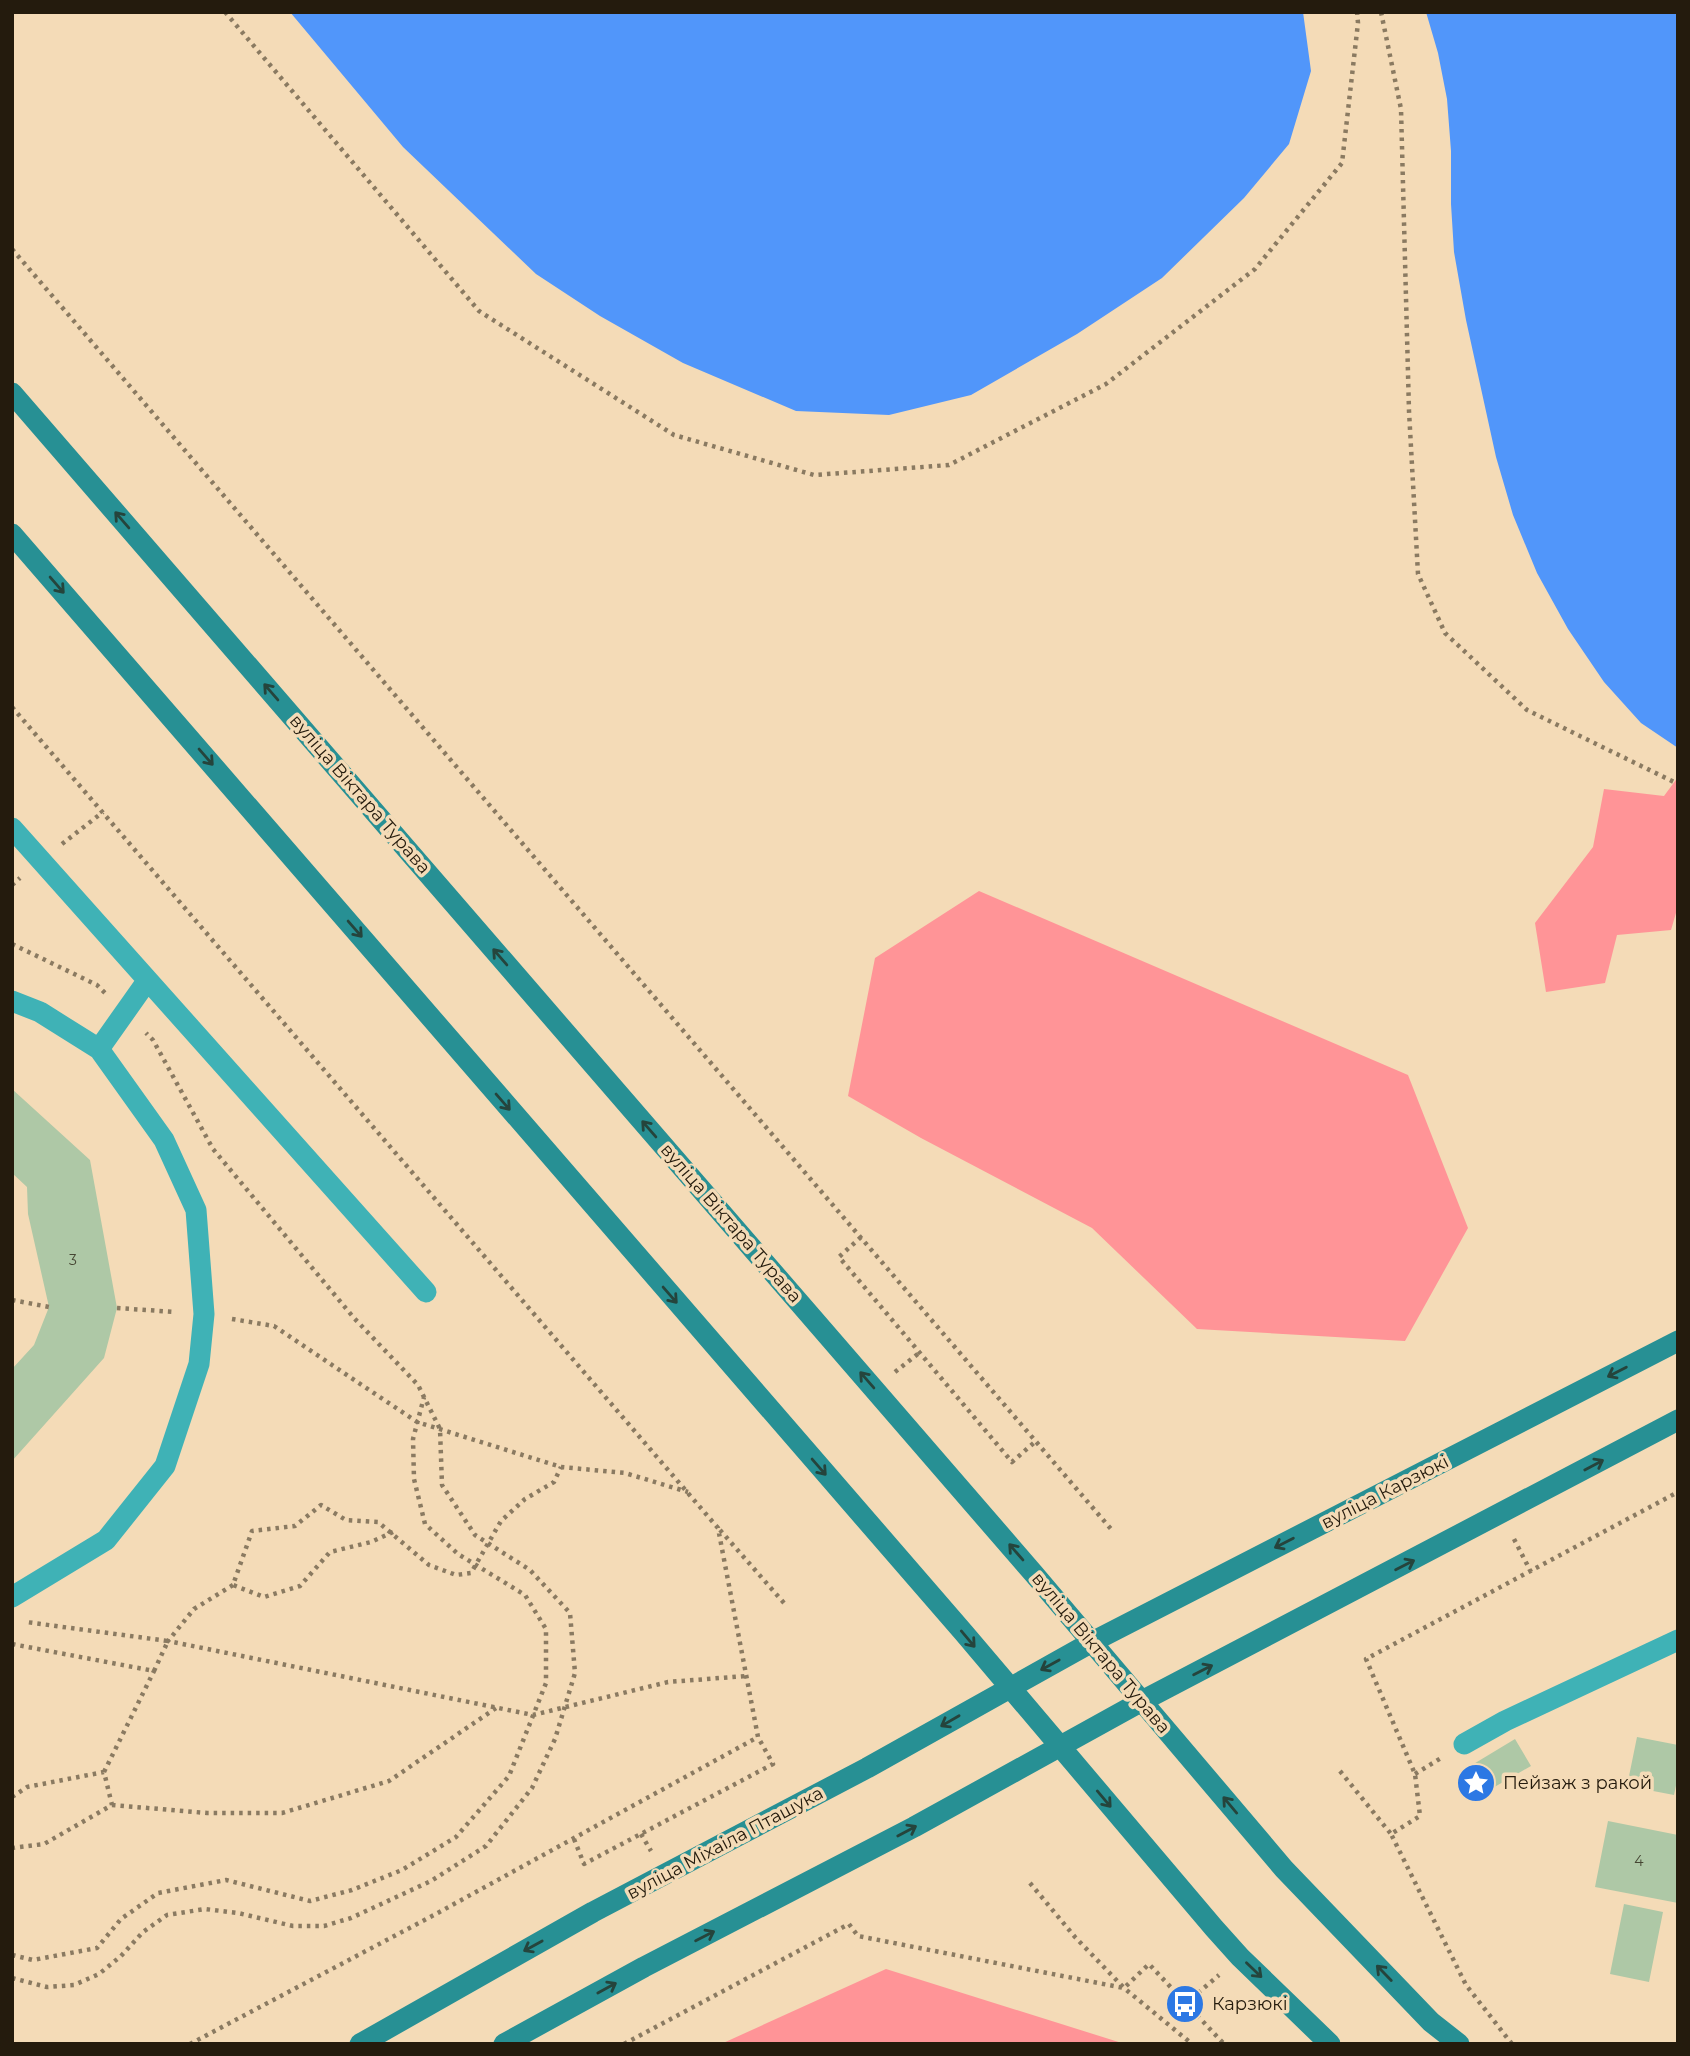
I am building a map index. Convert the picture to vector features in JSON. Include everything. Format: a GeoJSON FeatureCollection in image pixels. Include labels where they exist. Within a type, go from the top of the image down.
{"type":"FeatureCollection","features":[{"type":"Feature","properties":{"kind":"main road","name":"вуліца Віктара Турава"},"geometry":{"type":"LineString","coordinates":[[12,393],[1092,1642],[1284,1869],[1431,2022],[1459,2044]]}},
{"type":"Feature","properties":{"kind":"main road"},"geometry":{"type":"LineString","coordinates":[[12,534],[1240,1957],[1330,2044]]}},
{"type":"Feature","properties":{"kind":"main road","name":"вуліца Карзюкі"},"geometry":{"type":"LineString","coordinates":[[1092,1642],[1678,1341]]}},
{"type":"Feature","properties":{"kind":"main road"},"geometry":{"type":"LineString","coordinates":[[504,2044],[644,1967],[914,1828],[1142,1701],[1678,1420]]}},
{"type":"Feature","properties":{"kind":"main road","name":"вуліца Міхаіла Пташука"},"geometry":{"type":"LineString","coordinates":[[360,2044],[593,1912],[867,1768],[1092,1642]]}},
{"type":"Feature","properties":{"kind":"lane"},"geometry":{"type":"LineString","coordinates":[[12,828],[426,1292]]}},
{"type":"Feature","properties":{"kind":"lane"},"geometry":{"type":"LineString","coordinates":[[99,1049],[147,981]]}},
{"type":"Feature","properties":{"kind":"lane"},"geometry":{"type":"LineString","coordinates":[[12,1001],[40,1012],[99,1049],[164,1140],[196,1210],[204,1314],[199,1364],[165,1466],[106,1540],[12,1597]]}},
{"type":"Feature","properties":{"kind":"lane"},"geometry":{"type":"LineString","coordinates":[[1464,1744],[1505,1721],[1678,1640]]}},
{"type":"Feature","properties":{"kind":"path"},"geometry":{"type":"LineString","coordinates":[[225,12],[480,311],[674,435],[814,475],[949,466],[1106,384],[1255,269],[1342,163],[1357,12]]}},
{"type":"Feature","properties":{"kind":"path"},"geometry":{"type":"LineString","coordinates":[[1381,12],[1401,109],[1409,411],[1418,574],[1445,633],[1527,710],[1678,784]]}},
{"type":"Feature","properties":{"kind":"path"},"geometry":{"type":"LineString","coordinates":[[12,250],[1111,1530]]}},
{"type":"Feature","properties":{"kind":"path"},"geometry":{"type":"LineString","coordinates":[[12,707],[784,1603]]}},
{"type":"Feature","properties":{"kind":"path"},"geometry":{"type":"LineString","coordinates":[[12,944],[97,985],[153,1040],[213,1149],[354,1318],[418,1385],[440,1429],[442,1485],[475,1535],[530,1570],[570,1614],[575,1673],[555,1739],[532,1788],[486,1846],[420,1886],[351,1918],[324,1926],[293,1926],[238,1913],[205,1909],[167,1914],[143,1932],[121,1956],[99,1974],[74,1985],[47,1987],[12,1978]]}},
{"type":"Feature","properties":{"kind":"path"},"geometry":{"type":"LineString","coordinates":[[861,1237],[839,1257],[1012,1462],[1036,1441]]}},
{"type":"Feature","properties":{"kind":"path"},"geometry":{"type":"LineString","coordinates":[[12,1300],[49,1307]]}},
{"type":"Feature","properties":{"kind":"path"},"geometry":{"type":"LineString","coordinates":[[117,1308],[204,1314],[274,1326],[417,1422],[561,1467],[625,1473],[688,1492]]}},
{"type":"Feature","properties":{"kind":"path"},"geometry":{"type":"LineString","coordinates":[[12,1955],[33,1961],[97,1948],[121,1919],[158,1893],[226,1880],[310,1901],[352,1890],[402,1870],[456,1837],[509,1776],[546,1683],[546,1629],[525,1595],[458,1554],[425,1524],[414,1479],[413,1439],[424,1396]]}},
{"type":"Feature","properties":{"kind":"path"},"geometry":{"type":"LineString","coordinates":[[112,1805],[104,1772],[168,1641],[194,1609],[233,1585],[252,1531],[295,1527],[321,1505],[346,1520],[378,1522],[429,1565],[456,1575],[471,1573],[501,1521],[524,1499],[554,1482],[561,1467]]}},
{"type":"Feature","properties":{"kind":"path"},"geometry":{"type":"LineString","coordinates":[[1391,1833],[1420,1816],[1415,1774],[1366,1659],[1678,1492]]}},
{"type":"Feature","properties":{"kind":"path"},"geometry":{"type":"LineString","coordinates":[[1502,1514],[1531,1572]]}},
{"type":"Feature","properties":{"kind":"path"},"geometry":{"type":"LineString","coordinates":[[574,1839],[584,1864],[773,1764],[758,1737],[718,1528]]}},
{"type":"Feature","properties":{"kind":"path"},"geometry":{"type":"LineString","coordinates":[[233,1585],[264,1597],[300,1586],[330,1552],[371,1542],[393,1532]]}},
{"type":"Feature","properties":{"kind":"path"},"geometry":{"type":"LineString","coordinates":[[25,1622],[168,1641],[533,1715],[668,1682],[746,1676]]}},
{"type":"Feature","properties":{"kind":"path"},"geometry":{"type":"LineString","coordinates":[[12,1644],[154,1671]]}},
{"type":"Feature","properties":{"kind":"path"},"geometry":{"type":"LineString","coordinates":[[12,1848],[44,1844],[112,1805],[207,1813],[282,1813],[389,1781],[496,1708]]}},
{"type":"Feature","properties":{"kind":"path"},"geometry":{"type":"LineString","coordinates":[[190,2044],[574,1839],[758,1737]]}},
{"type":"Feature","properties":{"kind":"path"},"geometry":{"type":"LineString","coordinates":[[1340,1771],[1391,1833],[1466,1985],[1512,2044]]}},
{"type":"Feature","properties":{"kind":"path"},"geometry":{"type":"LineString","coordinates":[[12,1797],[27,1787],[104,1772]]}},
{"type":"Feature","properties":{"kind":"path"},"geometry":{"type":"LineString","coordinates":[[1030,1883],[1075,1937],[1124,1988],[1192,2044]]}},
{"type":"Feature","properties":{"kind":"path"},"geometry":{"type":"LineString","coordinates":[[624,2044],[849,1924],[858,1936],[1124,1988]]}},
{"type":"Feature","properties":{"kind":"path"},"geometry":{"type":"LineString","coordinates":[[1185,2004],[1240,1957]]}},
{"type":"Feature","properties":{"kind":"path"},"geometry":{"type":"LineString","coordinates":[[1124,1988],[1149,1964],[1224,2044]]}},
{"type":"Feature","properties":{"kind":"shaded area"},"geometry":{"type":"Polygon","coordinates":[[[1678,777],[1678,906],[1671,930],[1617,935],[1605,983],[1546,992],[1535,923],[1593,847],[1604,789],[1664,796],[1678,777]]]}},
{"type":"Feature","properties":{"kind":"shaded area"},"geometry":{"type":"Polygon","coordinates":[[[979,891],[1408,1075],[1468,1228],[1405,1341],[1197,1329],[1092,1228],[921,1138],[848,1096],[875,958],[979,891]]]}},
{"type":"Feature","properties":{"kind":"shaded area"},"geometry":{"type":"Polygon","coordinates":[[[886,1969],[1125,2044],[721,2044],[886,1969]]]}},
{"type":"Feature","properties":{"kind":"water"},"geometry":{"type":"Polygon","coordinates":[[[290,12],[1303,12],[1311,71],[1289,144],[1244,198],[1162,278],[1077,334],[971,395],[889,415],[796,411],[683,363],[600,316],[536,274],[403,147],[290,12]]]}},
{"type":"Feature","properties":{"kind":"water"},"geometry":{"type":"Polygon","coordinates":[[[1426,12],[1678,12],[1678,748],[1641,723],[1604,682],[1568,629],[1537,573],[1513,515],[1496,457],[1454,252],[1447,99],[1426,12]]]}},
{"type":"Feature","properties":{"kind":"building"},"geometry":{"type":"Polygon","coordinates":[[[12,1089],[90,1160],[117,1308],[104,1358],[12,1461],[12,1369],[34,1345],[49,1307],[28,1214],[27,1187],[12,1173],[12,1089]]]}},
{"type":"Feature","properties":{"kind":"building"},"geometry":{"type":"Polygon","coordinates":[[[1637,1737],[1678,1745],[1678,1776],[1674,1795],[1627,1786],[1637,1737]]]}},
{"type":"Feature","properties":{"kind":"building"},"geometry":{"type":"Polygon","coordinates":[[[1515,1739],[1531,1766],[1477,1797],[1462,1771],[1515,1739]]]}},
{"type":"Feature","properties":{"kind":"building"},"geometry":{"type":"Polygon","coordinates":[[[1608,1821],[1678,1835],[1678,1903],[1595,1887],[1608,1821]]]}},
{"type":"Feature","properties":{"kind":"building"},"geometry":{"type":"Polygon","coordinates":[[[1624,1904],[1663,1912],[1649,1982],[1610,1974],[1624,1904]]]}},
{"type":"Feature","properties":{"kind":"place","name":"Пейзаж з ракой"},"geometry":{"type":"Point","coordinates":[1476,1783]}},
{"type":"Feature","properties":{"kind":"place","name":"Карзюкі"},"geometry":{"type":"Point","coordinates":[1185,2004]}}]}
